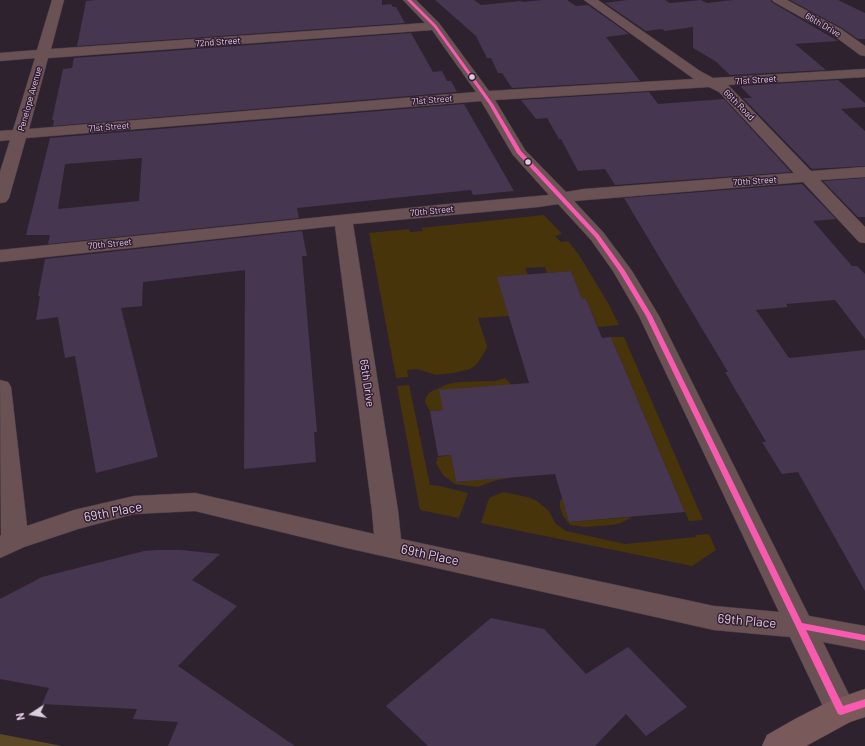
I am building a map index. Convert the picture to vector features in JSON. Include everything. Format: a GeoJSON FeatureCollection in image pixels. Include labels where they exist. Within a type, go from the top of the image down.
{"type":"FeatureCollection","features":[{"type":"Feature","properties":{"kind":"main road"},"geometry":{"type":"LineString","coordinates":[[778,746],[806,728],[853,707]]}},
{"type":"Feature","properties":{"kind":"street","name":"Penelope Avenue"},"geometry":{"type":"LineString","coordinates":[[0,198],[20,134],[58,0]]}},
{"type":"Feature","properties":{"kind":"street"},"geometry":{"type":"LineString","coordinates":[[409,0],[435,26],[485,96],[520,152],[560,198],[597,236],[622,271],[649,316],[800,626],[853,707]]}},
{"type":"Feature","properties":{"kind":"street","name":"66th Road"},"geometry":{"type":"LineString","coordinates":[[590,0],[695,74],[724,89],[808,176],[865,238]]}},
{"type":"Feature","properties":{"kind":"street","name":"66th Drive"},"geometry":{"type":"LineString","coordinates":[[778,0],[837,32],[865,52]]}},
{"type":"Feature","properties":{"kind":"street","name":"72nd Street"},"geometry":{"type":"LineString","coordinates":[[0,58],[435,26]]}},
{"type":"Feature","properties":{"kind":"street","name":"71st Street"},"geometry":{"type":"LineString","coordinates":[[0,136],[485,96],[865,73]]}},
{"type":"Feature","properties":{"kind":"street","name":"70th Street"},"geometry":{"type":"LineString","coordinates":[[0,256],[438,210],[538,202],[584,194],[865,172]]}},
{"type":"Feature","properties":{"kind":"street","name":"65th Drive"},"geometry":{"type":"LineString","coordinates":[[343,220],[385,511],[388,546]]}},
{"type":"Feature","properties":{"kind":"street"},"geometry":{"type":"LineString","coordinates":[[0,387],[12,502],[7,544]]}},
{"type":"Feature","properties":{"kind":"street","name":"69th Place"},"geometry":{"type":"LineString","coordinates":[[7,544],[74,520],[134,505],[196,502],[714,618],[800,626],[865,638]]}},
{"type":"Feature","properties":{"kind":"shaded area"},"geometry":{"type":"Polygon","coordinates":[[[544,215],[562,234],[555,236],[561,242],[568,241],[579,255],[608,303],[619,325],[598,327],[586,299],[582,299],[571,271],[547,273],[545,267],[525,268],[528,275],[509,316],[478,318],[487,346],[477,364],[470,369],[436,375],[417,369],[407,370],[408,377],[396,378],[369,233],[409,229],[410,232],[423,231],[421,228],[544,215]]]}},
{"type":"Feature","properties":{"kind":"shaded area"},"geometry":{"type":"Polygon","coordinates":[[[611,337],[624,337],[703,520],[689,521],[611,337]]]}},
{"type":"Feature","properties":{"kind":"shaded area"},"geometry":{"type":"Polygon","coordinates":[[[505,378],[512,385],[443,410],[430,411],[425,402],[426,397],[430,392],[448,384],[459,382],[495,381],[505,378]]]}},
{"type":"Feature","properties":{"kind":"shaded area"},"geometry":{"type":"Polygon","coordinates":[[[409,385],[430,485],[468,493],[459,518],[420,510],[397,386],[409,385]]]}},
{"type":"Feature","properties":{"kind":"shaded area"},"geometry":{"type":"Polygon","coordinates":[[[451,455],[456,482],[514,477],[494,481],[478,487],[455,484],[443,475],[436,463],[438,457],[451,455]]]}},
{"type":"Feature","properties":{"kind":"shaded area"},"geometry":{"type":"Polygon","coordinates":[[[503,492],[527,497],[537,501],[549,511],[555,523],[566,531],[625,544],[696,537],[695,535],[709,534],[716,550],[692,566],[481,523],[489,498],[503,492]]]}},
{"type":"Feature","properties":{"kind":"shaded area"},"geometry":{"type":"Polygon","coordinates":[[[562,498],[569,522],[632,517],[621,523],[612,525],[585,527],[570,525],[563,516],[560,507],[560,501],[562,498]]]}},
{"type":"Feature","properties":{"kind":"shaded area"},"geometry":{"type":"Polygon","coordinates":[[[0,734],[62,746],[0,746],[0,734]]]}},
{"type":"Feature","properties":{"kind":"building"},"geometry":{"type":"Polygon","coordinates":[[[382,0],[382,5],[391,4],[393,7],[396,7],[405,23],[77,46],[86,1],[382,0]]]}},
{"type":"Feature","properties":{"kind":"building"},"geometry":{"type":"Polygon","coordinates":[[[435,0],[474,0],[481,5],[521,1],[567,0],[576,6],[588,5],[629,34],[606,37],[640,81],[512,88],[502,73],[498,73],[491,58],[487,58],[476,36],[435,0]]]}},
{"type":"Feature","properties":{"kind":"building"},"geometry":{"type":"Polygon","coordinates":[[[627,0],[665,0],[670,3],[701,0],[707,3],[733,0],[770,0],[838,41],[795,44],[826,70],[730,75],[715,61],[693,48],[693,27],[665,31],[662,29],[646,31],[605,3],[627,0]]]}},
{"type":"Feature","properties":{"kind":"building"},"geometry":{"type":"Polygon","coordinates":[[[790,0],[838,0],[865,13],[865,39],[858,39],[842,28],[790,0]]]}},
{"type":"Feature","properties":{"kind":"building"},"geometry":{"type":"Polygon","coordinates":[[[411,33],[433,72],[442,71],[447,81],[451,81],[457,92],[53,126],[54,120],[52,120],[63,69],[72,68],[74,58],[411,33]]]}},
{"type":"Feature","properties":{"kind":"building"},"geometry":{"type":"Polygon","coordinates":[[[838,80],[865,103],[865,107],[841,109],[865,131],[865,166],[812,169],[743,98],[752,98],[740,86],[838,80]]]}},
{"type":"Feature","properties":{"kind":"building"},"geometry":{"type":"Polygon","coordinates":[[[649,92],[658,104],[724,99],[791,172],[615,185],[605,169],[578,171],[561,139],[559,139],[547,118],[536,119],[521,100],[649,92]]]}},
{"type":"Feature","properties":{"kind":"building"},"geometry":{"type":"Polygon","coordinates":[[[464,104],[514,191],[473,195],[471,190],[297,208],[299,218],[48,244],[50,235],[26,235],[50,138],[464,104]],[[142,158],[65,164],[58,209],[139,201],[142,158]]]}},
{"type":"Feature","properties":{"kind":"building"},"geometry":{"type":"Polygon","coordinates":[[[865,178],[865,217],[858,217],[823,181],[865,178]]]}},
{"type":"Feature","properties":{"kind":"building"},"geometry":{"type":"Polygon","coordinates":[[[802,184],[836,219],[813,221],[852,266],[857,266],[865,274],[865,339],[835,300],[786,304],[788,307],[756,310],[789,358],[865,350],[865,591],[798,472],[782,474],[762,442],[766,442],[725,372],[728,372],[624,198],[802,184]]]}},
{"type":"Feature","properties":{"kind":"building"},"geometry":{"type":"Polygon","coordinates":[[[302,231],[307,256],[302,256],[317,432],[314,432],[316,462],[244,469],[245,270],[143,282],[142,306],[121,308],[158,457],[96,473],[75,356],[65,358],[58,317],[36,320],[40,296],[38,296],[45,259],[302,231]]]}},
{"type":"Feature","properties":{"kind":"building"},"geometry":{"type":"Polygon","coordinates":[[[571,271],[582,299],[586,299],[602,338],[611,337],[685,512],[569,522],[555,474],[456,482],[451,455],[438,456],[430,411],[443,410],[439,390],[529,383],[497,277],[571,271]]]}},
{"type":"Feature","properties":{"kind":"building"},"geometry":{"type":"Polygon","coordinates":[[[181,550],[220,554],[192,580],[237,606],[178,666],[295,746],[168,746],[178,722],[133,719],[137,709],[42,704],[49,688],[0,679],[0,599],[42,577],[144,551],[181,550]]]}},
{"type":"Feature","properties":{"kind":"building"},"geometry":{"type":"Polygon","coordinates":[[[491,618],[544,629],[586,674],[628,647],[687,707],[646,736],[626,714],[595,746],[428,746],[386,706],[491,618]]]}},
{"type":"Feature","properties":{"kind":"transit line"},"geometry":{"type":"LineString","coordinates":[[409,0],[435,26],[491,104],[519,152],[597,236],[622,271],[649,316],[841,711],[865,703]]}},
{"type":"Feature","properties":{"kind":"transit line"},"geometry":{"type":"LineString","coordinates":[[800,626],[865,638]]}}]}
